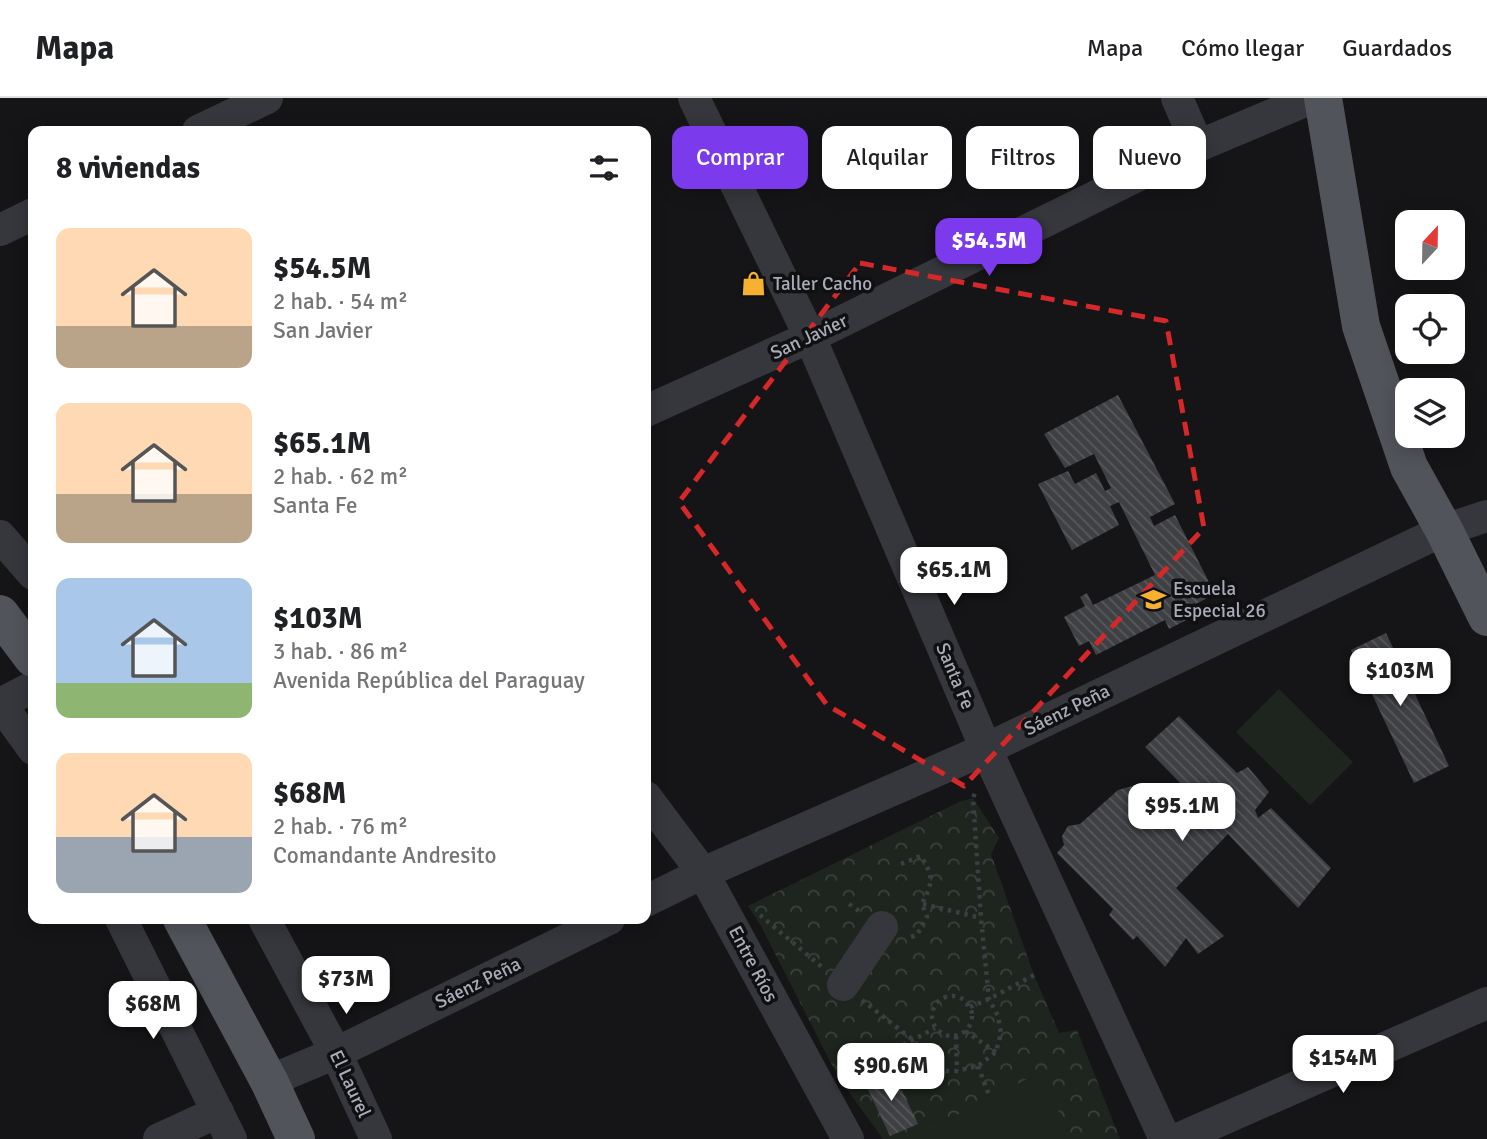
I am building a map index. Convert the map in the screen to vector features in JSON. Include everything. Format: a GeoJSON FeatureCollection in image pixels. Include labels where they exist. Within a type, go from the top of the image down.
{"type":"FeatureCollection","features":[{"type":"Feature","properties":{"kind":"main road"},"geometry":{"type":"LineString","coordinates":[[1323,98],[1361,326],[1409,467],[1487,617]]}},
{"type":"Feature","properties":{"kind":"main road"},"geometry":{"type":"LineString","coordinates":[[0,614],[28,652]]}},
{"type":"Feature","properties":{"kind":"main road"},"geometry":{"type":"LineString","coordinates":[[185,924],[269,1081],[296,1139]]}},
{"type":"Feature","properties":{"kind":"street"},"geometry":{"type":"LineString","coordinates":[[209,126],[267,98]]}},
{"type":"Feature","properties":{"kind":"street","name":"Santa Fe"},"geometry":{"type":"LineString","coordinates":[[694,98],[810,337],[986,748],[1164,1139]]}},
{"type":"Feature","properties":{"kind":"street"},"geometry":{"type":"LineString","coordinates":[[1177,98],[1189,126]]}},
{"type":"Feature","properties":{"kind":"street","name":"San Javier"},"geometry":{"type":"LineString","coordinates":[[1206,143],[1312,98]]}},
{"type":"Feature","properties":{"kind":"street","name":"San Javier"},"geometry":{"type":"LineString","coordinates":[[651,409],[810,337],[1111,189]]}},
{"type":"Feature","properties":{"kind":"street"},"geometry":{"type":"LineString","coordinates":[[0,230],[28,216]]}},
{"type":"Feature","properties":{"kind":"street","name":"Sáenz Peña"},"geometry":{"type":"LineString","coordinates":[[651,899],[986,748],[1444,530],[1487,516]]}},
{"type":"Feature","properties":{"kind":"street"},"geometry":{"type":"LineString","coordinates":[[0,536],[28,568]]}},
{"type":"Feature","properties":{"kind":"street"},"geometry":{"type":"LineString","coordinates":[[28,690],[0,704],[28,742]]}},
{"type":"Feature","properties":{"kind":"street","name":"Entre Ríos"},"geometry":{"type":"LineString","coordinates":[[651,804],[703,873],[848,1139]]}},
{"type":"Feature","properties":{"kind":"street"},"geometry":{"type":"LineString","coordinates":[[124,924],[225,1126],[159,1139]]}},
{"type":"Feature","properties":{"kind":"street","name":"El Laurel"},"geometry":{"type":"LineString","coordinates":[[267,924],[336,1053],[376,1139]]}},
{"type":"Feature","properties":{"kind":"street","name":"Sáenz Peña"},"geometry":{"type":"LineString","coordinates":[[269,1081],[336,1053],[600,924]]}},
{"type":"Feature","properties":{"kind":"street"},"geometry":{"type":"LineString","coordinates":[[843,985],[882,927]]}},
{"type":"Feature","properties":{"kind":"street"},"geometry":{"type":"LineString","coordinates":[[1178,1139],[1487,1003]]}},
{"type":"Feature","properties":{"kind":"path"},"geometry":{"type":"LineString","coordinates":[[759,914],[913,1040],[931,1062],[946,1071],[978,1066],[996,1052],[1001,1033],[998,1016],[989,999],[973,798],[986,748]]}},
{"type":"Feature","properties":{"kind":"path"},"geometry":{"type":"LineString","coordinates":[[849,904],[890,935],[901,940],[917,935],[927,917],[922,904],[930,887],[931,872],[921,856],[901,864]]}},
{"type":"Feature","properties":{"kind":"path"},"geometry":{"type":"LineString","coordinates":[[922,904],[981,918]]}},
{"type":"Feature","properties":{"kind":"path"},"geometry":{"type":"LineString","coordinates":[[970,1007],[1034,975]]}},
{"type":"Feature","properties":{"kind":"path"},"geometry":{"type":"LineString","coordinates":[[956,996],[970,1007],[972,1020],[965,1031],[957,1036],[944,1035],[935,1028],[932,1011],[944,998],[956,996]]}},
{"type":"Feature","properties":{"kind":"path"},"geometry":{"type":"LineString","coordinates":[[838,1077],[935,1028]]}},
{"type":"Feature","properties":{"kind":"path"},"geometry":{"type":"LineString","coordinates":[[965,1031],[996,1052]]}},
{"type":"Feature","properties":{"kind":"path"},"geometry":{"type":"LineString","coordinates":[[957,1036],[957,1071]]}},
{"type":"Feature","properties":{"kind":"path"},"geometry":{"type":"LineString","coordinates":[[978,1066],[990,1098]]}},
{"type":"Feature","properties":{"kind":"highlighted area"},"geometry":{"type":"Polygon","coordinates":[[[860,263],[1166,321],[1204,528],[964,786],[827,705],[679,502],[860,263]]]}},
{"type":"Feature","properties":{"kind":"green space"},"geometry":{"type":"Polygon","coordinates":[[[1279,689],[1353,762],[1310,805],[1236,732],[1279,689]]]}},
{"type":"Feature","properties":{"kind":"green space"},"geometry":{"type":"Polygon","coordinates":[[[973,798],[999,838],[991,854],[1034,975],[1059,1033],[1077,1030],[1120,1139],[883,1139],[838,1077],[761,926],[748,906],[959,802],[973,798]]]}},
{"type":"Feature","properties":{"kind":"green space"},"geometry":{"type":"Polygon","coordinates":[[[1039,1073],[1073,1139],[910,1139],[1039,1073]]]}},
{"type":"Feature","properties":{"kind":"building"},"geometry":{"type":"Polygon","coordinates":[[[1118,395],[1175,504],[1150,517],[1154,526],[1175,515],[1215,594],[1188,608],[1192,617],[1169,629],[1165,620],[1096,655],[1089,641],[1079,646],[1064,617],[1085,606],[1080,597],[1087,593],[1093,605],[1155,575],[1119,502],[1110,506],[1119,525],[1072,550],[1038,484],[1068,471],[1075,484],[1096,473],[1105,491],[1111,488],[1094,454],[1065,468],[1044,434],[1118,395]]]}},
{"type":"Feature","properties":{"kind":"building"},"geometry":{"type":"Polygon","coordinates":[[[1386,633],[1449,766],[1414,783],[1351,650],[1386,633]]]}},
{"type":"Feature","properties":{"kind":"building"},"geometry":{"type":"Polygon","coordinates":[[[1179,716],[1237,773],[1248,767],[1269,792],[1255,810],[1258,818],[1271,808],[1331,868],[1298,908],[1228,834],[1176,888],[1224,936],[1198,954],[1186,938],[1165,967],[1137,936],[1133,940],[1109,915],[1113,909],[1057,853],[1064,845],[1062,836],[1068,826],[1080,824],[1118,790],[1143,783],[1170,785],[1188,791],[1145,747],[1179,716]]]}},
{"type":"Feature","properties":{"kind":"building"},"geometry":{"type":"Polygon","coordinates":[[[892,1070],[918,1124],[890,1136],[865,1083],[892,1070]]]}},
{"type":"Feature","properties":{"kind":"place","name":"Taller Cacho"},"geometry":{"type":"Point","coordinates":[753,284]}},
{"type":"Feature","properties":{"kind":"place","name":"Escuela Especial 26"},"geometry":{"type":"Point","coordinates":[1153,600]}}]}
